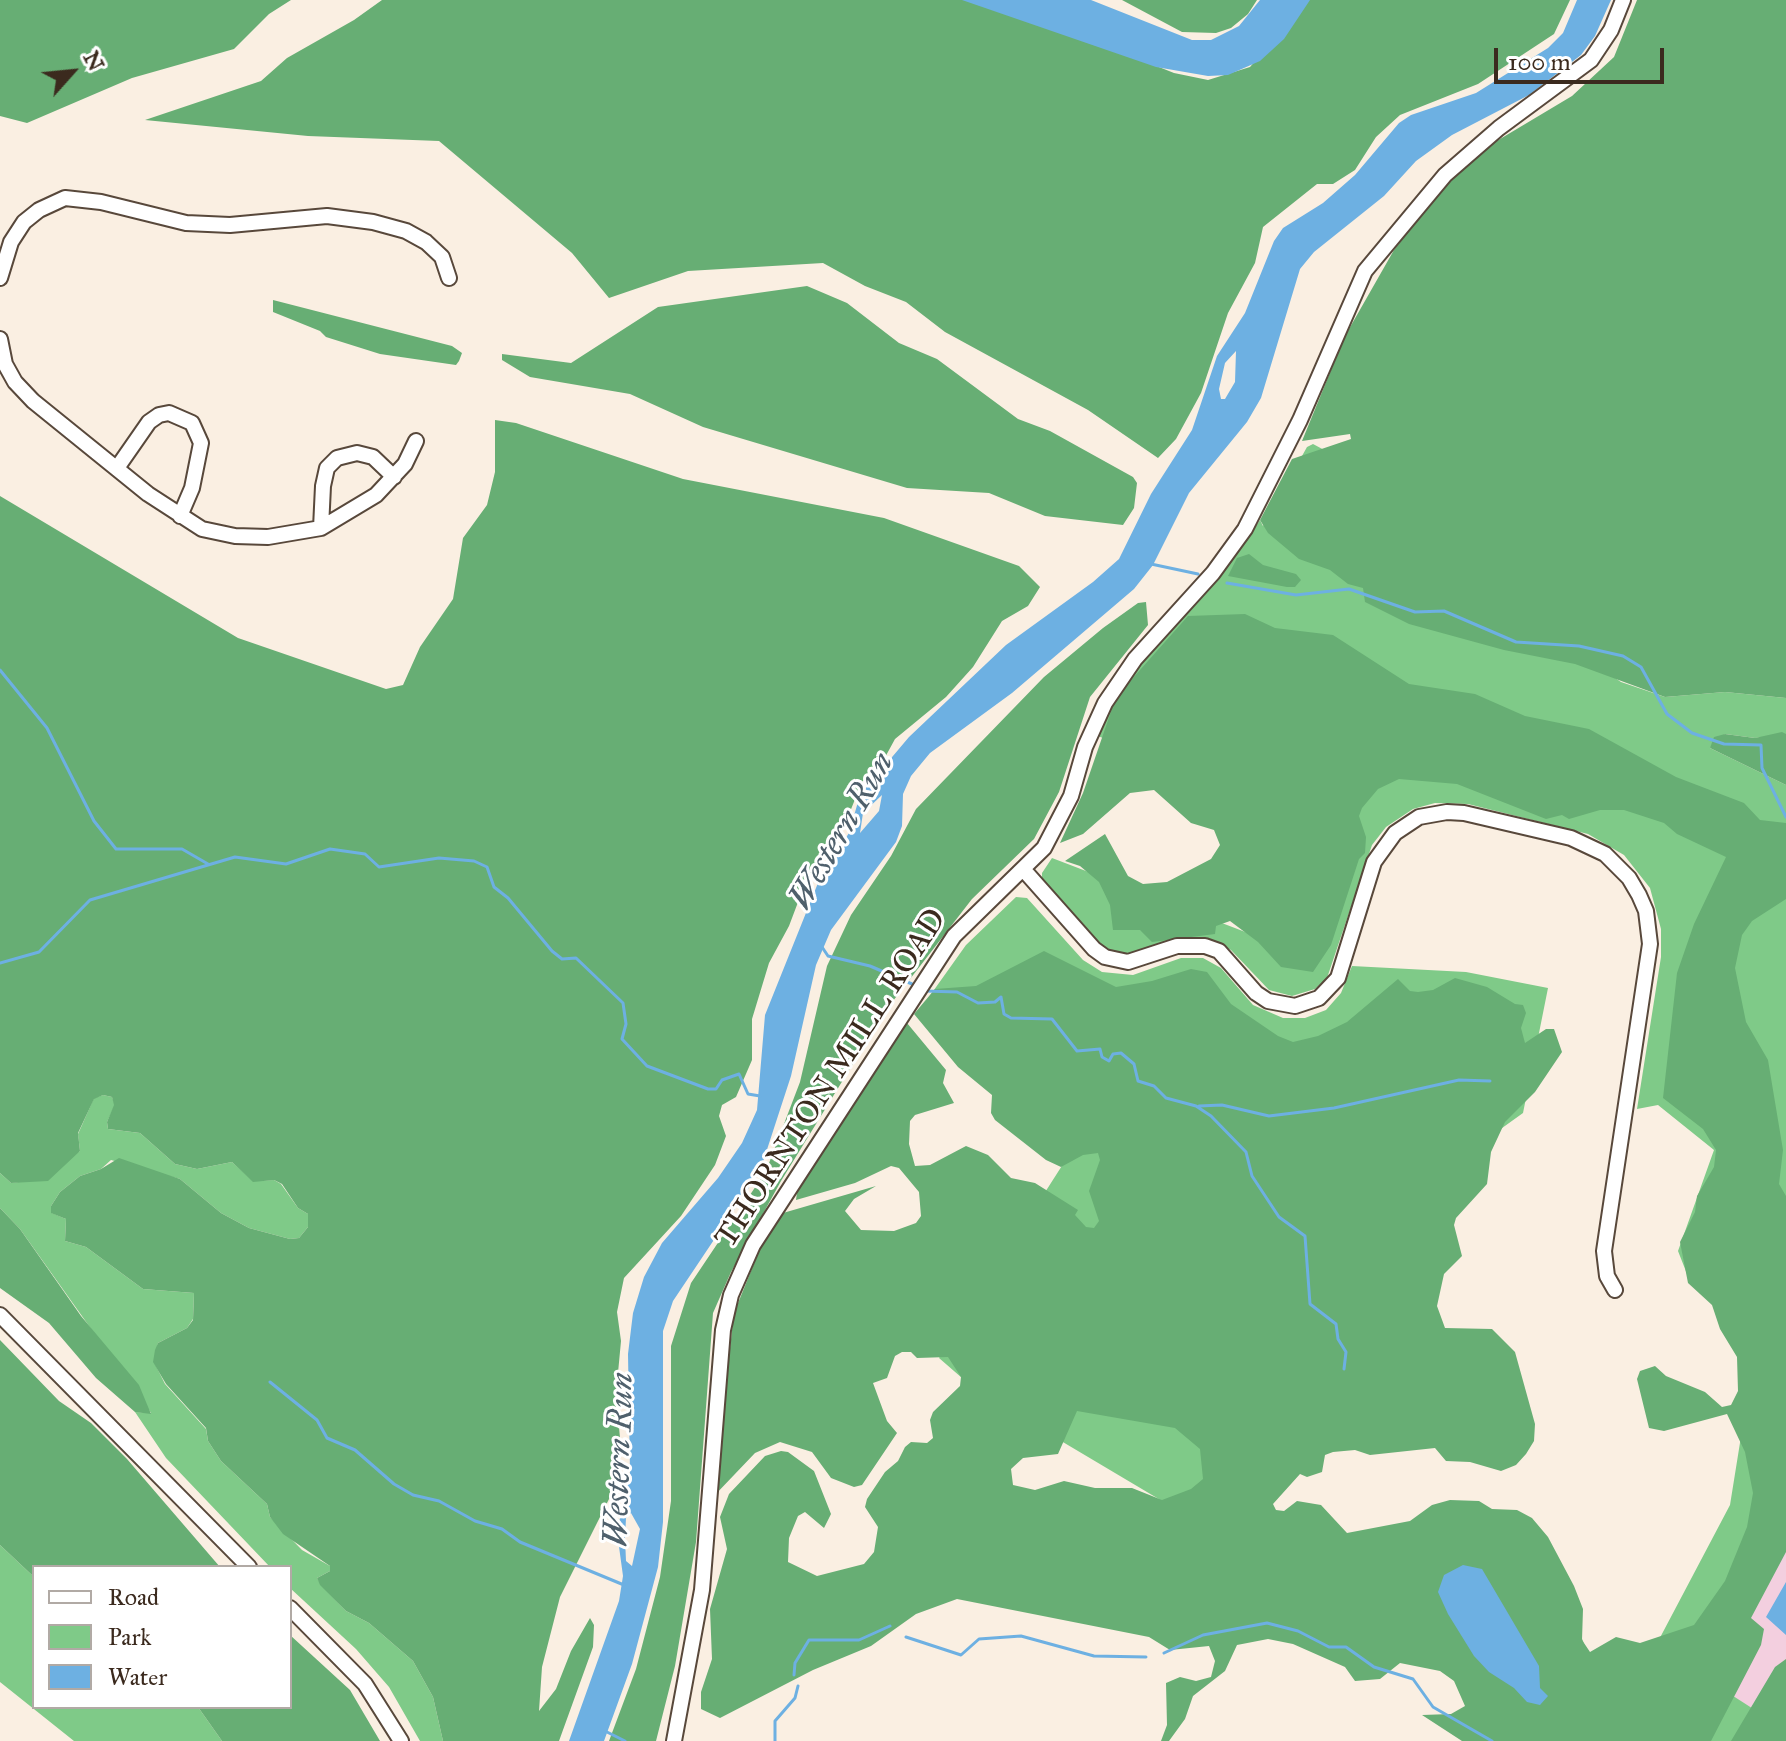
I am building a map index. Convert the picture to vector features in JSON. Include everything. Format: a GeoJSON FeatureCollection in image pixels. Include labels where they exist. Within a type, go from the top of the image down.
{"type":"FeatureCollection","features":[{"type":"Feature","properties":{"kind":"street","name":"THORNTON MILL ROAD"},"geometry":{"type":"LineString","coordinates":[[674,1741],[702,1590],[717,1381],[731,1295],[771,1214],[934,964],[979,908],[1044,848],[1058,826],[1085,747],[1105,703],[1135,659],[1213,573],[1245,529],[1284,455],[1365,271],[1445,175],[1499,128],[1591,60],[1611,30],[1623,0]]}},
{"type":"Feature","properties":{"kind":"street"},"geometry":{"type":"LineString","coordinates":[[0,278],[11,242],[24,222],[39,210],[65,198],[92,200],[186,223],[230,225],[327,216],[373,222],[406,231],[426,242],[442,257],[449,278]]}},
{"type":"Feature","properties":{"kind":"street"},"geometry":{"type":"LineString","coordinates":[[0,339],[3,365],[33,401],[180,516],[202,529],[235,536],[278,536],[321,528],[376,495],[405,464],[416,441]]}},
{"type":"Feature","properties":{"kind":"street"},"geometry":{"type":"LineString","coordinates":[[117,468],[149,422],[159,415],[169,413],[192,423],[201,443],[192,488],[180,516]]}},
{"type":"Feature","properties":{"kind":"street"},"geometry":{"type":"LineString","coordinates":[[321,528],[327,468],[337,458],[357,453],[373,457],[394,477]]}},
{"type":"Feature","properties":{"kind":"street"},"geometry":{"type":"LineString","coordinates":[[1023,869],[1094,949],[1105,957],[1128,962],[1177,946],[1205,946],[1219,951],[1256,993],[1268,1001],[1295,1006],[1319,998],[1338,978],[1374,862],[1395,833],[1419,817],[1447,812],[1464,813],[1571,838],[1605,854],[1629,878],[1639,895],[1646,911],[1650,944],[1604,1251],[1607,1276],[1615,1290]]}},
{"type":"Feature","properties":{"kind":"street"},"geometry":{"type":"LineString","coordinates":[[0,1315],[247,1565]]}},
{"type":"Feature","properties":{"kind":"street"},"geometry":{"type":"LineString","coordinates":[[292,1610],[365,1684],[401,1741]]}},
{"type":"Feature","properties":{"kind":"shaded area"},"geometry":{"type":"Polygon","coordinates":[[[1786,1507],[1786,1730],[1699,1675],[1786,1507]]]}},
{"type":"Feature","properties":{"kind":"green space"},"geometry":{"type":"Polygon","coordinates":[[[0,0],[291,0],[269,14],[234,49],[132,78],[27,123],[0,116],[0,0]]]}},
{"type":"Feature","properties":{"kind":"green space"},"geometry":{"type":"Polygon","coordinates":[[[382,0],[990,0],[1174,73],[1208,80],[1250,67],[1308,0],[1570,0],[1554,34],[1478,84],[1400,115],[1376,137],[1355,170],[1333,184],[1317,184],[1263,227],[1255,263],[1228,313],[1201,393],[1176,439],[1158,458],[1088,410],[945,332],[906,302],[865,286],[823,263],[688,271],[609,298],[572,253],[439,141],[308,136],[145,120],[261,81],[287,58],[354,20],[382,0]]]}},
{"type":"Feature","properties":{"kind":"green space"},"geometry":{"type":"Polygon","coordinates":[[[1122,0],[1257,0],[1248,14],[1231,28],[1216,33],[1182,32],[1122,0]]]}},
{"type":"Feature","properties":{"kind":"green space"},"geometry":{"type":"Polygon","coordinates":[[[1637,0],[1786,0],[1786,698],[1725,692],[1665,697],[1575,664],[1504,650],[1409,624],[1365,602],[1363,588],[1348,584],[1330,570],[1299,559],[1268,533],[1260,520],[1292,459],[1351,439],[1350,434],[1302,441],[1345,336],[1394,250],[1453,174],[1490,145],[1572,96],[1614,57],[1637,0]]]}},
{"type":"Feature","properties":{"kind":"green space"},"geometry":{"type":"Polygon","coordinates":[[[807,286],[847,303],[899,343],[937,359],[1018,419],[1050,431],[1133,477],[1137,483],[1134,508],[1123,525],[1045,516],[989,493],[907,488],[703,427],[630,394],[530,377],[502,360],[502,354],[571,363],[658,307],[807,286]]]}},
{"type":"Feature","properties":{"kind":"green space"},"geometry":{"type":"Polygon","coordinates":[[[273,300],[452,346],[462,353],[456,365],[380,354],[326,337],[320,331],[273,312],[273,300]]]}},
{"type":"Feature","properties":{"kind":"green space"},"geometry":{"type":"Polygon","coordinates":[[[495,420],[516,423],[683,479],[884,518],[1019,566],[1040,587],[1028,606],[1002,621],[973,667],[946,697],[895,739],[883,761],[862,782],[843,829],[806,881],[789,926],[769,963],[752,1019],[752,1060],[736,1097],[722,1105],[719,1116],[726,1136],[715,1165],[681,1216],[624,1278],[617,1312],[621,1341],[616,1394],[620,1438],[611,1495],[560,1597],[542,1667],[539,1711],[556,1689],[571,1651],[590,1618],[594,1625],[593,1647],[559,1741],[443,1741],[433,1697],[413,1661],[369,1623],[346,1611],[320,1585],[317,1578],[330,1571],[330,1566],[283,1534],[270,1517],[267,1504],[221,1461],[208,1441],[206,1428],[166,1384],[153,1362],[158,1343],[187,1328],[193,1320],[194,1293],[143,1289],[86,1247],[65,1241],[66,1219],[51,1213],[51,1206],[60,1192],[80,1176],[101,1169],[119,1158],[180,1179],[221,1213],[249,1228],[290,1239],[299,1238],[308,1227],[308,1214],[298,1208],[282,1184],[274,1180],[253,1182],[232,1162],[197,1169],[175,1164],[140,1133],[108,1129],[107,1122],[114,1105],[112,1097],[103,1095],[94,1099],[78,1133],[80,1151],[48,1181],[11,1183],[0,1173],[0,496],[238,638],[386,689],[403,685],[420,647],[453,599],[463,538],[487,505],[495,472],[495,420]]]}},
{"type":"Feature","properties":{"kind":"green space"},"geometry":{"type":"Polygon","coordinates":[[[1313,444],[1328,452],[1460,572],[1621,682],[1665,697],[1725,692],[1786,698],[1786,734],[1755,738],[1725,734],[1710,748],[1786,785],[1786,1507],[1699,1674],[1786,1730],[1786,1741],[1566,1741],[977,1391],[939,1358],[1081,1136],[924,1004],[966,945],[1016,897],[1027,898],[1083,960],[1102,972],[1133,975],[1181,958],[1203,958],[1221,968],[1253,1005],[1283,1018],[1305,1018],[1326,1010],[1341,993],[1352,966],[1466,972],[1548,988],[1523,1113],[1438,1174],[1203,1509],[1563,1595],[1583,1641],[1597,1688],[1625,1704],[1730,1505],[1761,1312],[1689,1279],[1678,1251],[1714,1150],[1658,1105],[1637,1109],[1661,957],[1661,929],[1650,888],[1624,855],[1588,834],[1468,804],[1435,803],[1413,809],[1386,827],[1372,845],[1327,978],[1315,989],[1292,996],[1269,990],[1231,950],[1207,939],[1181,938],[1131,955],[1106,952],[1042,885],[1042,873],[1052,858],[1308,956],[1355,834],[1095,735],[1138,661],[1253,525],[1256,526],[1260,520],[1263,526],[1307,447],[1313,444]]]}},
{"type":"Feature","properties":{"kind":"green space"},"geometry":{"type":"Polygon","coordinates":[[[1249,554],[1263,565],[1296,574],[1301,580],[1295,587],[1287,587],[1228,576],[1237,558],[1249,554]]]}},
{"type":"Feature","properties":{"kind":"green space"},"geometry":{"type":"Polygon","coordinates":[[[1146,602],[1148,625],[1090,697],[1059,792],[1034,839],[972,899],[886,1010],[781,1181],[731,1272],[713,1313],[696,1542],[675,1666],[656,1741],[609,1741],[636,1669],[660,1577],[671,1501],[671,1346],[691,1283],[766,1171],[800,1082],[827,966],[851,915],[891,856],[916,809],[1044,677],[1103,628],[1138,603],[1146,602]]]}},
{"type":"Feature","properties":{"kind":"green space"},"geometry":{"type":"Polygon","coordinates":[[[1245,614],[1275,628],[1333,635],[1409,684],[1475,694],[1525,716],[1589,729],[1676,777],[1744,803],[1760,820],[1786,823],[1786,899],[1752,921],[1742,935],[1735,968],[1746,1022],[1768,1060],[1783,1150],[1779,1184],[1786,1196],[1786,1552],[1751,1618],[1764,1629],[1761,1645],[1711,1741],[1462,1741],[1422,1715],[1451,1714],[1465,1706],[1454,1681],[1440,1671],[1400,1663],[1380,1679],[1355,1681],[1345,1667],[1293,1644],[1268,1639],[1237,1645],[1225,1671],[1193,1696],[1185,1719],[1169,1741],[1161,1741],[1167,1725],[1166,1683],[1180,1677],[1196,1681],[1211,1677],[1215,1661],[1209,1646],[1170,1650],[1149,1637],[957,1599],[916,1614],[871,1646],[813,1670],[720,1718],[701,1709],[701,1692],[712,1659],[710,1609],[727,1549],[720,1517],[729,1494],[765,1456],[788,1452],[814,1471],[831,1514],[824,1528],[805,1512],[798,1516],[789,1538],[788,1562],[817,1576],[864,1564],[874,1552],[878,1527],[865,1507],[867,1499],[885,1472],[898,1461],[905,1447],[911,1442],[927,1443],[933,1438],[930,1420],[933,1412],[960,1386],[961,1377],[948,1357],[917,1358],[911,1352],[902,1352],[895,1356],[887,1378],[873,1383],[887,1421],[897,1433],[862,1485],[854,1487],[831,1478],[812,1452],[780,1442],[755,1453],[713,1497],[734,1313],[766,1234],[783,1213],[876,1186],[854,1199],[845,1211],[861,1230],[894,1231],[916,1223],[921,1216],[919,1192],[899,1168],[891,1166],[855,1183],[796,1200],[798,1185],[907,1023],[946,1070],[943,1083],[954,1103],[915,1115],[910,1121],[909,1144],[915,1166],[930,1165],[966,1146],[988,1155],[1011,1178],[1035,1183],[1078,1210],[1075,1215],[1086,1227],[1094,1228],[1099,1221],[1089,1191],[1100,1160],[1098,1153],[1083,1155],[1061,1167],[1046,1160],[995,1120],[991,1113],[992,1095],[958,1067],[914,1014],[935,989],[976,986],[1044,951],[1116,987],[1152,981],[1191,969],[1207,972],[1231,1004],[1278,1036],[1293,1042],[1318,1036],[1347,1022],[1398,979],[1410,991],[1418,992],[1433,990],[1455,978],[1487,987],[1515,1004],[1523,1005],[1526,1013],[1521,1028],[1525,1043],[1546,1029],[1554,1029],[1562,1052],[1535,1092],[1505,1122],[1491,1152],[1487,1184],[1456,1218],[1454,1225],[1462,1256],[1444,1274],[1437,1306],[1445,1328],[1492,1329],[1515,1352],[1535,1424],[1534,1441],[1516,1465],[1501,1471],[1470,1462],[1446,1461],[1435,1448],[1370,1455],[1355,1450],[1333,1452],[1325,1455],[1322,1472],[1307,1477],[1300,1474],[1273,1504],[1276,1510],[1284,1511],[1297,1501],[1321,1505],[1347,1533],[1410,1521],[1432,1505],[1450,1500],[1479,1501],[1492,1509],[1517,1510],[1532,1518],[1548,1537],[1574,1586],[1583,1609],[1582,1640],[1590,1652],[1616,1637],[1640,1643],[1694,1625],[1725,1581],[1747,1527],[1753,1493],[1745,1452],[1727,1414],[1664,1431],[1649,1428],[1637,1379],[1640,1371],[1655,1366],[1666,1376],[1705,1392],[1722,1407],[1731,1405],[1738,1391],[1737,1357],[1720,1329],[1712,1305],[1688,1283],[1680,1242],[1695,1212],[1697,1196],[1714,1167],[1716,1150],[1703,1129],[1663,1098],[1677,973],[1694,924],[1726,857],[1677,834],[1664,823],[1624,810],[1600,810],[1569,819],[1562,815],[1546,819],[1457,784],[1399,779],[1378,789],[1362,808],[1359,816],[1366,837],[1365,853],[1359,859],[1331,945],[1313,972],[1281,967],[1258,942],[1230,921],[1216,926],[1215,934],[1152,942],[1140,930],[1113,930],[1110,905],[1099,882],[1080,866],[1065,861],[1105,834],[1128,876],[1143,884],[1167,882],[1211,859],[1220,845],[1214,830],[1191,823],[1154,790],[1130,793],[1083,834],[1060,843],[1083,793],[1116,697],[1188,616],[1245,614]],[[1077,1411],[1058,1454],[1023,1458],[1011,1469],[1013,1485],[1035,1490],[1064,1481],[1095,1488],[1132,1488],[1162,1500],[1191,1489],[1203,1479],[1200,1449],[1175,1428],[1077,1411]]]}},
{"type":"Feature","properties":{"kind":"green space"},"geometry":{"type":"Polygon","coordinates":[[[1782,732],[1786,734],[1786,785],[1710,748],[1714,737],[1725,734],[1755,738],[1782,732]]]}},
{"type":"Feature","properties":{"kind":"green space"},"geometry":{"type":"Polygon","coordinates":[[[103,1095],[112,1097],[115,1105],[107,1122],[108,1129],[140,1133],[175,1164],[197,1169],[232,1162],[253,1181],[274,1180],[281,1184],[298,1208],[308,1214],[308,1227],[299,1238],[290,1239],[249,1228],[221,1213],[180,1179],[111,1160],[101,1169],[80,1176],[60,1192],[51,1206],[52,1213],[66,1219],[65,1241],[86,1247],[143,1289],[194,1293],[193,1319],[187,1328],[158,1343],[154,1362],[165,1384],[206,1429],[208,1441],[221,1461],[267,1504],[270,1517],[302,1550],[330,1566],[330,1571],[317,1578],[321,1585],[346,1611],[369,1623],[413,1661],[433,1697],[443,1741],[420,1741],[389,1687],[356,1649],[292,1590],[292,1565],[268,1565],[166,1458],[135,1412],[151,1413],[20,1229],[0,1208],[0,1173],[11,1183],[33,1180],[80,1151],[78,1134],[94,1098],[103,1095]]]}},
{"type":"Feature","properties":{"kind":"green space"},"geometry":{"type":"Polygon","coordinates":[[[0,1208],[20,1229],[81,1316],[139,1385],[151,1414],[135,1412],[96,1378],[49,1323],[0,1288],[0,1208]]]}},
{"type":"Feature","properties":{"kind":"green space"},"geometry":{"type":"Polygon","coordinates":[[[0,1340],[59,1401],[91,1423],[127,1459],[218,1565],[32,1565],[32,1575],[0,1545],[0,1340]]]}},
{"type":"Feature","properties":{"kind":"green space"},"geometry":{"type":"Polygon","coordinates":[[[0,1545],[32,1575],[32,1708],[0,1682],[0,1545]]]}},
{"type":"Feature","properties":{"kind":"green space"},"geometry":{"type":"Polygon","coordinates":[[[292,1637],[350,1690],[380,1741],[222,1741],[199,1709],[292,1709],[292,1637]]]}},
{"type":"Feature","properties":{"kind":"green space"},"geometry":{"type":"Polygon","coordinates":[[[1786,1659],[1786,1741],[1731,1741],[1775,1667],[1786,1659]]]}},
{"type":"Feature","properties":{"kind":"green space"},"geometry":{"type":"Polygon","coordinates":[[[34,1709],[199,1709],[222,1741],[74,1741],[34,1709]]]}},
{"type":"Feature","properties":{"kind":"water"},"geometry":{"type":"Polygon","coordinates":[[[962,0],[1091,0],[1192,40],[1211,40],[1239,26],[1260,0],[1310,0],[1284,39],[1260,61],[1228,75],[1208,76],[1156,67],[962,0]]]}},
{"type":"Feature","properties":{"kind":"water"},"geometry":{"type":"Polygon","coordinates":[[[1577,0],[1611,0],[1595,36],[1581,55],[1529,95],[1452,135],[1416,161],[1384,196],[1314,252],[1300,269],[1261,398],[1247,422],[1189,493],[1153,565],[1134,589],[1012,693],[930,753],[911,776],[903,794],[902,826],[896,842],[831,930],[816,965],[791,1076],[760,1171],[673,1301],[663,1331],[663,1522],[658,1567],[632,1664],[604,1741],[569,1741],[619,1601],[623,1576],[617,1532],[630,1472],[628,1354],[633,1313],[644,1277],[662,1243],[718,1178],[742,1143],[757,1110],[765,1015],[820,878],[849,833],[860,795],[909,737],[1006,645],[1093,582],[1119,559],[1151,494],[1192,430],[1217,356],[1245,313],[1274,241],[1283,228],[1323,203],[1355,175],[1399,123],[1411,115],[1476,93],[1548,48],[1563,33],[1577,0]],[[1236,351],[1225,363],[1219,389],[1221,399],[1225,399],[1235,382],[1236,351]],[[882,795],[863,813],[860,833],[879,811],[882,795]],[[631,1513],[626,1518],[626,1561],[632,1566],[640,1529],[631,1513]]]}},
{"type":"Feature","properties":{"kind":"water"},"geometry":{"type":"Polygon","coordinates":[[[1463,1565],[1482,1569],[1539,1666],[1540,1688],[1548,1696],[1540,1705],[1527,1702],[1514,1688],[1489,1672],[1474,1656],[1448,1614],[1438,1592],[1444,1575],[1463,1565]]]}},
{"type":"Feature","properties":{"kind":"water"},"geometry":{"type":"Polygon","coordinates":[[[1786,1582],[1786,1635],[1766,1617],[1786,1582]]]}},
{"type":"Feature","properties":{"kind":"waterway"},"geometry":{"type":"LineString","coordinates":[[1151,564],[1198,574]]}},
{"type":"Feature","properties":{"kind":"waterway"},"geometry":{"type":"LineString","coordinates":[[1227,583],[1296,595],[1349,589],[1415,612],[1444,611],[1516,642],[1579,646],[1623,656],[1641,667],[1667,714],[1692,733],[1724,744],[1761,745],[1762,768],[1786,817]]}},
{"type":"Feature","properties":{"kind":"waterway"},"geometry":{"type":"LineString","coordinates":[[0,670],[47,728],[94,821],[116,849],[182,849],[208,864]]}},
{"type":"Feature","properties":{"kind":"waterway"},"geometry":{"type":"LineString","coordinates":[[0,963],[39,952],[90,900],[235,857],[286,864],[330,849],[365,854],[379,867],[439,858],[474,861],[487,867],[494,887],[508,898],[552,951],[562,959],[576,958],[623,1003],[626,1024],[622,1039],[647,1066],[708,1089],[716,1089],[722,1080],[739,1074],[748,1094],[760,1096]]}},
{"type":"Feature","properties":{"kind":"waterway"},"geometry":{"type":"LineString","coordinates":[[822,947],[828,956],[870,966],[912,984]]}},
{"type":"Feature","properties":{"kind":"waterway"},"geometry":{"type":"LineString","coordinates":[[925,991],[957,992],[978,1003],[995,1002],[1001,997],[1004,1014],[1011,1018],[1052,1019],[1077,1051],[1100,1049],[1102,1057],[1109,1061],[1113,1054],[1121,1053],[1134,1064],[1138,1081],[1154,1086],[1166,1098],[1196,1106],[1211,1116],[1246,1152],[1252,1176],[1279,1217],[1305,1236],[1310,1304],[1336,1324],[1338,1339],[1346,1352],[1344,1369]]}},
{"type":"Feature","properties":{"kind":"waterway"},"geometry":{"type":"LineString","coordinates":[[1199,1106],[1222,1105],[1269,1116],[1334,1108],[1459,1080],[1490,1081]]}},
{"type":"Feature","properties":{"kind":"waterway"},"geometry":{"type":"LineString","coordinates":[[270,1382],[317,1420],[327,1438],[355,1450],[394,1484],[413,1495],[439,1501],[475,1521],[502,1529],[520,1542],[624,1585]]}},
{"type":"Feature","properties":{"kind":"waterway"},"geometry":{"type":"LineString","coordinates":[[1164,1653],[1203,1635],[1267,1623],[1298,1631],[1329,1647],[1346,1647],[1374,1667],[1413,1679],[1433,1707],[1492,1741]]}},
{"type":"Feature","properties":{"kind":"waterway"},"geometry":{"type":"LineString","coordinates":[[794,1675],[795,1663],[809,1640],[859,1640],[890,1626]]}},
{"type":"Feature","properties":{"kind":"waterway"},"geometry":{"type":"LineString","coordinates":[[906,1637],[961,1655],[979,1639],[1021,1636],[1094,1656],[1146,1657]]}},
{"type":"Feature","properties":{"kind":"waterway"},"geometry":{"type":"LineString","coordinates":[[775,1741],[775,1721],[795,1698],[798,1686]]}},
{"type":"Feature","properties":{"kind":"waterway"},"geometry":{"type":"LineString","coordinates":[[607,1732],[625,1741]]}},
{"type":"Feature","properties":{"kind":"water label","name":"Western Run"},"geometry":{"type":"Point","coordinates":[843,832]}},
{"type":"Feature","properties":{"kind":"water label","name":"Western Run"},"geometry":{"type":"Point","coordinates":[621,1460]}}]}
